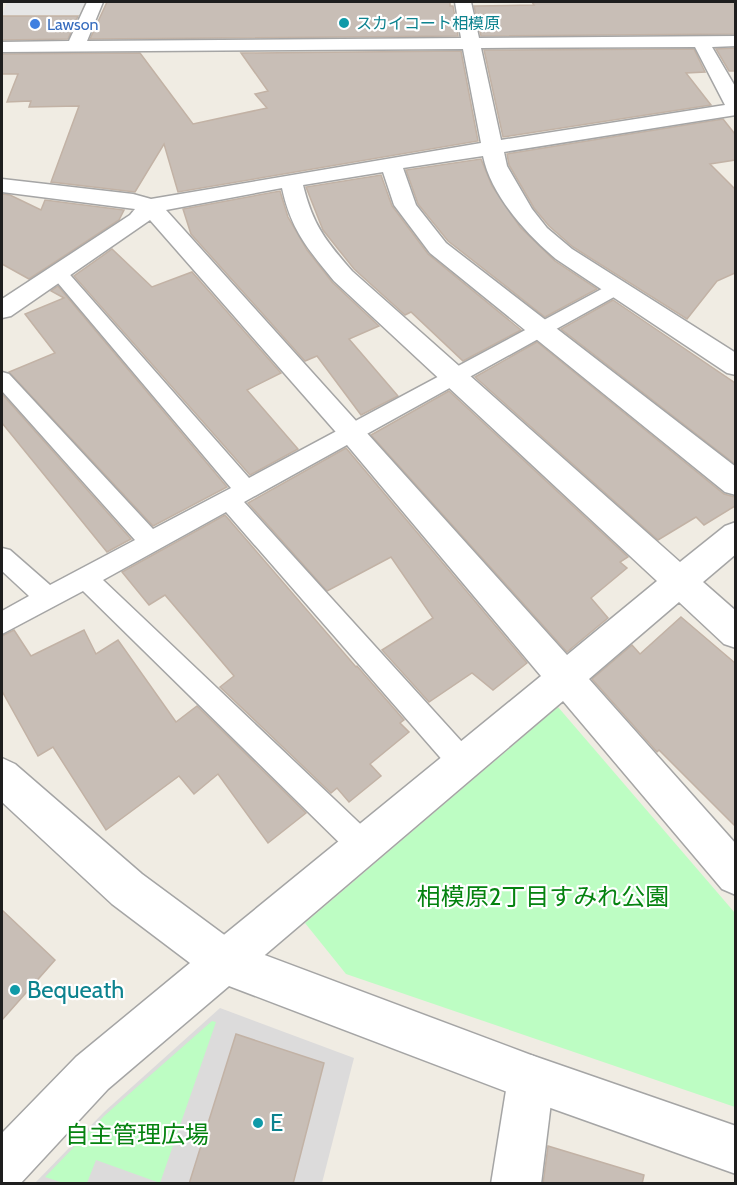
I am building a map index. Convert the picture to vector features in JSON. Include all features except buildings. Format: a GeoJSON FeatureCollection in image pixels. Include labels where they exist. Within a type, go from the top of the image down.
{"type":"FeatureCollection","features":[{"type":"Feature","properties":{"kind":"street"},"geometry":{"type":"LineString","coordinates":[[76,46],[94,2]]}},
{"type":"Feature","properties":{"kind":"street"},"geometry":{"type":"LineString","coordinates":[[463,2],[490,148],[507,189],[539,233],[564,254],[735,366]]}},
{"type":"Feature","properties":{"kind":"street"},"geometry":{"type":"LineString","coordinates":[[2,47],[735,41]]}},
{"type":"Feature","properties":{"kind":"street"},"geometry":{"type":"LineString","coordinates":[[2,185],[133,201],[150,206],[291,180],[735,108],[701,42]]}},
{"type":"Feature","properties":{"kind":"street"},"geometry":{"type":"LineString","coordinates":[[391,164],[405,205],[438,248],[735,484]]}},
{"type":"Feature","properties":{"kind":"street"},"geometry":{"type":"LineString","coordinates":[[291,180],[299,214],[316,244],[343,276],[735,633]]}},
{"type":"Feature","properties":{"kind":"street"},"geometry":{"type":"LineString","coordinates":[[2,310],[138,220],[150,206]]}},
{"type":"Feature","properties":{"kind":"street"},"geometry":{"type":"LineString","coordinates":[[150,206],[352,432],[735,875]]}},
{"type":"Feature","properties":{"kind":"street"},"geometry":{"type":"LineString","coordinates":[[2,1167],[92,1073],[563,676],[735,535]]}},
{"type":"Feature","properties":{"kind":"street"},"geometry":{"type":"LineString","coordinates":[[2,777],[127,889],[224,962],[531,1078],[735,1150]]}},
{"type":"Feature","properties":{"kind":"street"},"geometry":{"type":"LineString","coordinates":[[516,1184],[531,1078]]}},
{"type":"Feature","properties":{"kind":"lane"},"geometry":{"type":"LineString","coordinates":[[58,272],[237,494],[462,762]]}},
{"type":"Feature","properties":{"kind":"lane"},"geometry":{"type":"LineString","coordinates":[[2,623],[617,288]]}},
{"type":"Feature","properties":{"kind":"lane"},"geometry":{"type":"LineString","coordinates":[[2,379],[150,541]]}},
{"type":"Feature","properties":{"kind":"lane"},"geometry":{"type":"LineString","coordinates":[[2,557],[48,598]]}},
{"type":"Feature","properties":{"kind":"lane"},"geometry":{"type":"LineString","coordinates":[[84,577],[363,846]]}},
{"type":"Feature","properties":{"kind":"shaded area"},"geometry":{"type":"Polygon","coordinates":[[[7,2],[85,2],[79,15],[2,15],[7,2]]]}},
{"type":"Feature","properties":{"kind":"shaded area"},"geometry":{"type":"Polygon","coordinates":[[[220,1008],[354,1058],[322,1183],[34,1184],[104,1112],[220,1008]]]}},
{"type":"Feature","properties":{"kind":"green space","name":"相模原2丁目すみれ公園"},"geometry":{"type":"Polygon","coordinates":[[[558,707],[735,913],[735,1107],[346,974],[305,923],[558,707]]]}},
{"type":"Feature","properties":{"kind":"green space","name":"自主管理広場"},"geometry":{"type":"Polygon","coordinates":[[[212,1021],[216,1022],[160,1183],[96,1160],[87,1183],[63,1183],[45,1177],[104,1116],[212,1021]]]}},
{"type":"Feature","properties":{"kind":"place","name":"スカイコート相模原"},"geometry":{"type":"Point","coordinates":[344,23]}},
{"type":"Feature","properties":{"kind":"place","name":"Lawson"},"geometry":{"type":"Point","coordinates":[35,24]}},
{"type":"Feature","properties":{"kind":"place","name":"Bequeath"},"geometry":{"type":"Point","coordinates":[15,990]}},
{"type":"Feature","properties":{"kind":"place","name":"E"},"geometry":{"type":"Point","coordinates":[258,1123]}}]}
